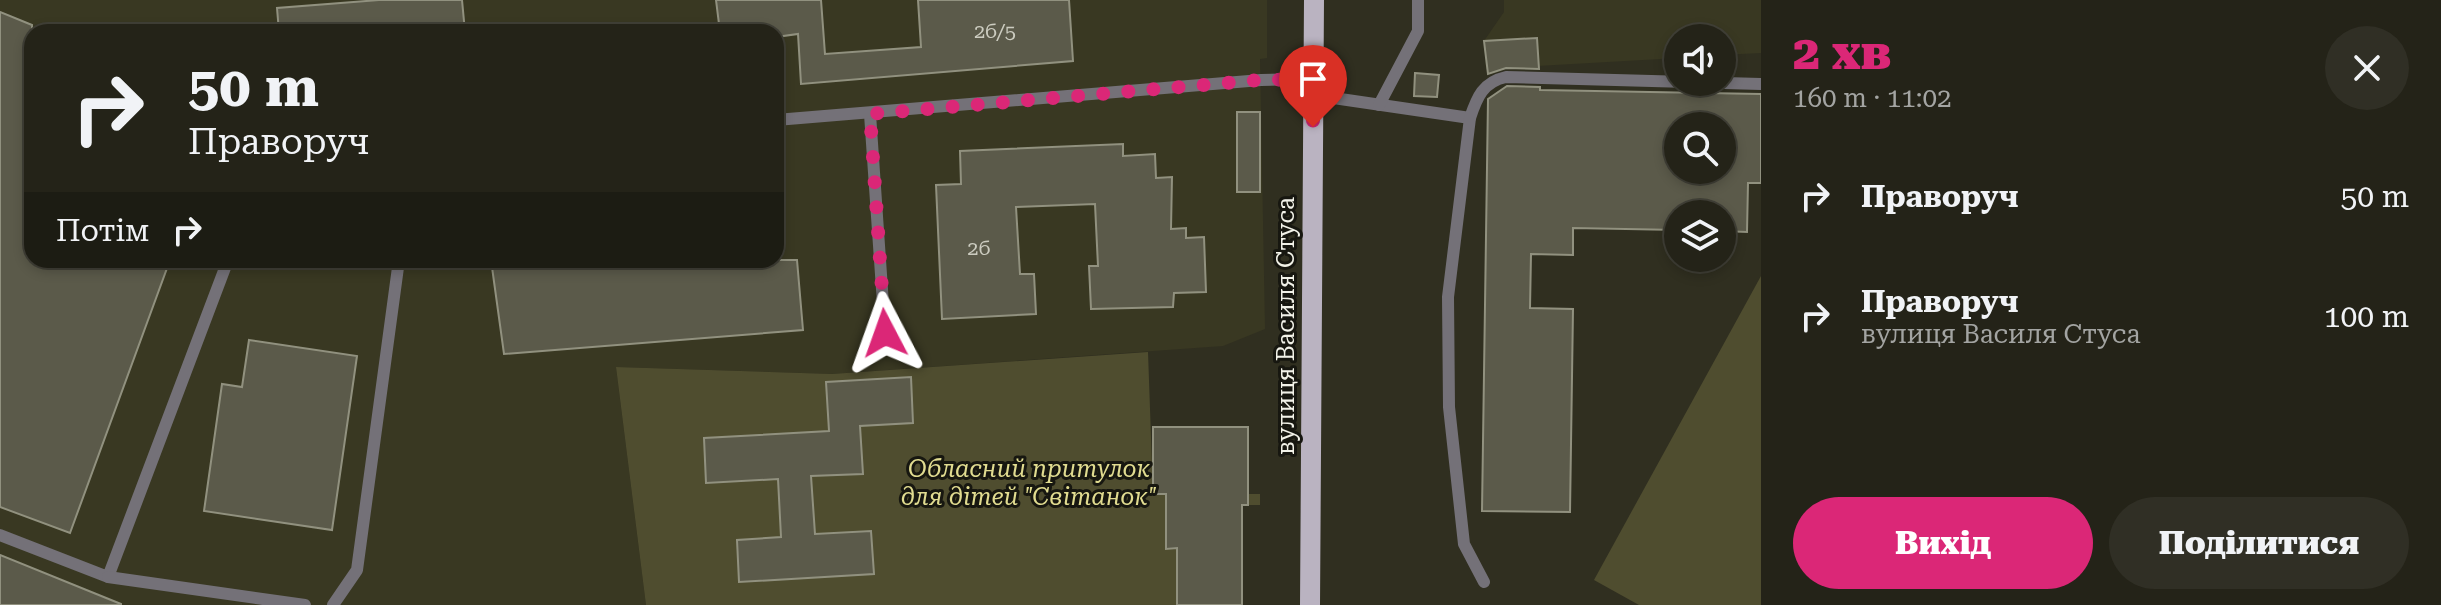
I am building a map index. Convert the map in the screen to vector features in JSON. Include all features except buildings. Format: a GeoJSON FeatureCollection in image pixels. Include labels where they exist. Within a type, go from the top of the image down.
{"type":"FeatureCollection","features":[{"type":"Feature","properties":{"kind":"main road","name":"вулиця Василя Стуса"},"geometry":{"type":"LineString","coordinates":[[1310,605],[1314,0]]}},
{"type":"Feature","properties":{"kind":"lane"},"geometry":{"type":"LineString","coordinates":[[1379,105],[1418,31],[1418,0]]}},
{"type":"Feature","properties":{"kind":"lane"},"geometry":{"type":"LineString","coordinates":[[1484,582],[1464,544],[1449,407],[1448,297],[1470,118],[1485,86],[1506,77],[1761,84]]}},
{"type":"Feature","properties":{"kind":"lane"},"geometry":{"type":"LineString","coordinates":[[784,119],[1261,80],[1313,87],[1379,105],[1470,118]]}},
{"type":"Feature","properties":{"kind":"lane"},"geometry":{"type":"LineString","coordinates":[[870,114],[885,333]]}},
{"type":"Feature","properties":{"kind":"lane"},"geometry":{"type":"LineString","coordinates":[[108,577],[225,268]]}},
{"type":"Feature","properties":{"kind":"lane"},"geometry":{"type":"LineString","coordinates":[[333,605],[357,570],[398,268]]}},
{"type":"Feature","properties":{"kind":"lane"},"geometry":{"type":"LineString","coordinates":[[0,535],[108,577],[305,605]]}},
{"type":"Feature","properties":{"kind":"shaded area"},"geometry":{"type":"Polygon","coordinates":[[[0,0],[1267,0],[1267,58],[1260,59],[1265,329],[1223,346],[832,374],[616,367],[646,605],[0,605],[0,0]]]}},
{"type":"Feature","properties":{"kind":"shaded area"},"geometry":{"type":"Polygon","coordinates":[[[1504,0],[1761,0],[1761,53],[1736,54],[1736,24],[1664,24],[1664,59],[1486,69],[1484,41],[1504,12],[1504,0]]]}},
{"type":"Feature","properties":{"kind":"green space"},"geometry":{"type":"Polygon","coordinates":[[[1761,276],[1761,605],[1639,605],[1594,580],[1761,276]]]}},
{"type":"Feature","properties":{"kind":"green space","name":"Обласний притулок для дітей \"Світанок\""},"geometry":{"type":"Polygon","coordinates":[[[1148,352],[1153,494],[1260,494],[1260,505],[1242,505],[1242,605],[646,605],[616,367],[832,374],[1148,352]]]}},
{"type":"Feature","properties":{"kind":"route"},"geometry":{"type":"LineString","coordinates":[[885,333],[870,114],[1261,80],[1313,79],[1313,127]]}}]}
